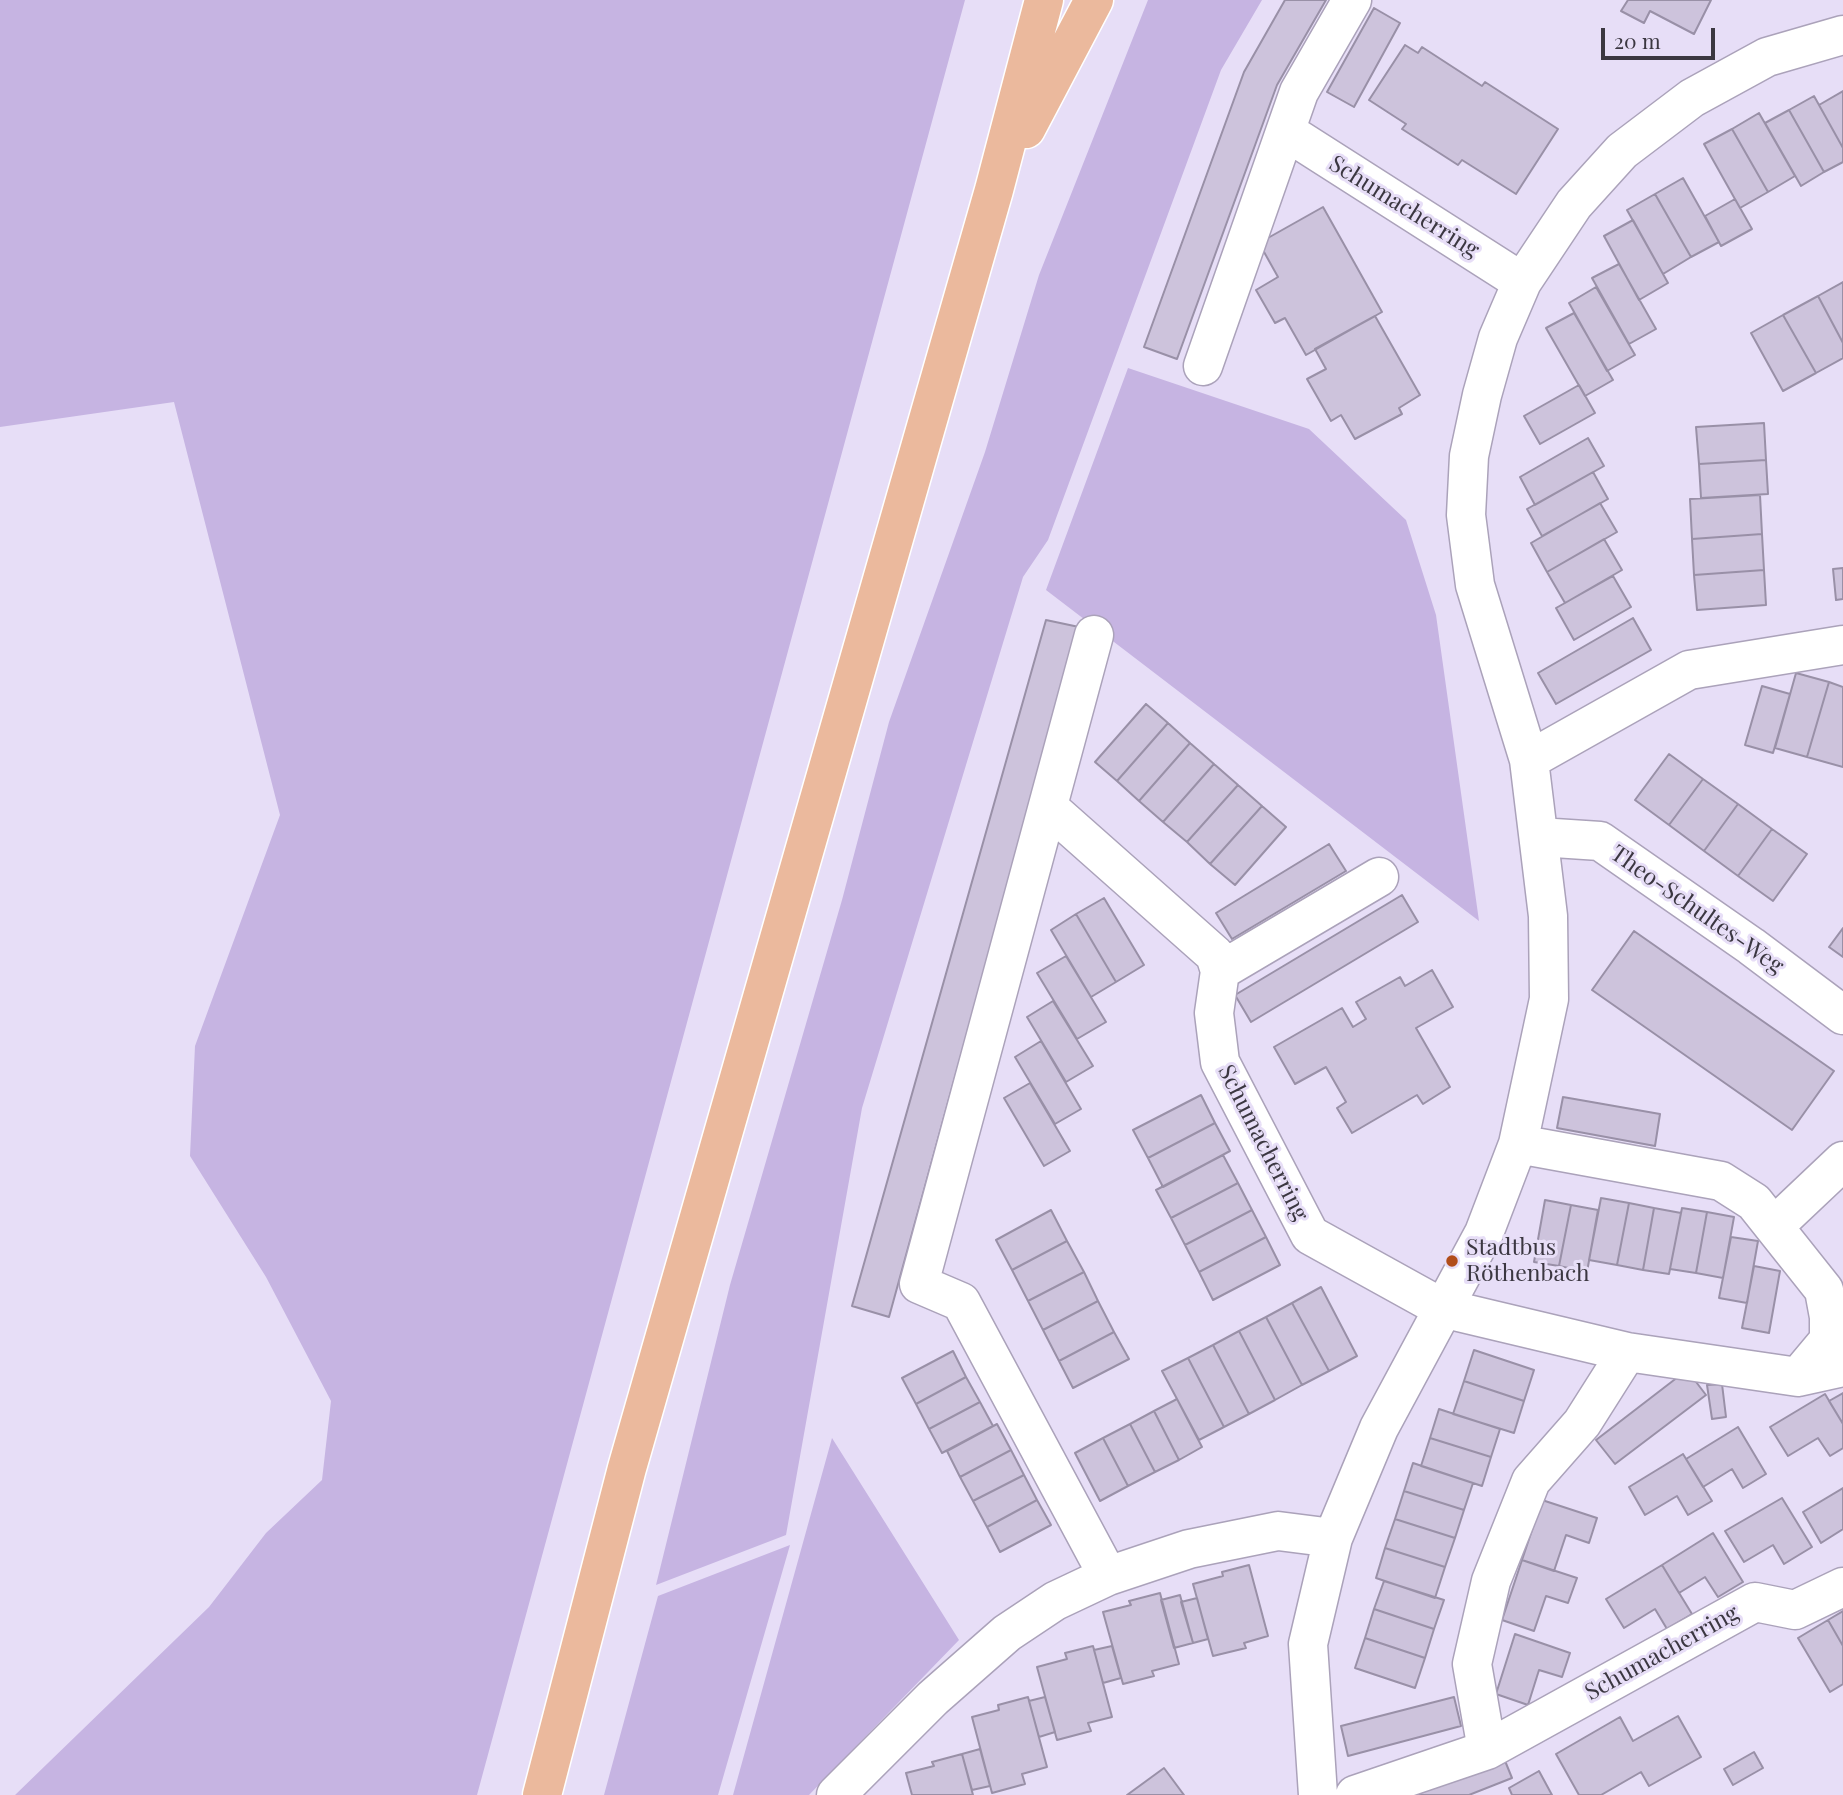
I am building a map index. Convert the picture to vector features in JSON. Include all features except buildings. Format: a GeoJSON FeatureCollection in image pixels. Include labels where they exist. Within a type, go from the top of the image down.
{"type":"FeatureCollection","features":[{"type":"Feature","properties":{"kind":"main road"},"geometry":{"type":"LineString","coordinates":[[542,1795],[627,1468],[994,190],[1044,0]]}},
{"type":"Feature","properties":{"kind":"main road"},"geometry":{"type":"LineString","coordinates":[[994,190],[1066,0]]}},
{"type":"Feature","properties":{"kind":"main road"},"geometry":{"type":"LineString","coordinates":[[994,190],[1094,0]]}},
{"type":"Feature","properties":{"kind":"street"},"geometry":{"type":"LineString","coordinates":[[1203,366],[1299,92],[1352,0]]}},
{"type":"Feature","properties":{"kind":"street"},"geometry":{"type":"LineString","coordinates":[[1318,1795],[1308,1644],[1333,1538],[1379,1428],[1484,1233],[1518,1143],[1549,999],[1548,916],[1529,760],[1475,585],[1466,515],[1469,456],[1498,338],[1522,282],[1574,204],[1622,150],[1692,98],[1767,57],[1843,35]]}},
{"type":"Feature","properties":{"kind":"street","name":"Schumacherring"},"geometry":{"type":"LineString","coordinates":[[1286,132],[1522,282]]}},
{"type":"Feature","properties":{"kind":"street"},"geometry":{"type":"LineString","coordinates":[[1094,635],[919,1284],[961,1302],[1108,1576]]}},
{"type":"Feature","properties":{"kind":"street"},"geometry":{"type":"LineString","coordinates":[[1529,760],[1689,670],[1843,645]]}},
{"type":"Feature","properties":{"kind":"street"},"geometry":{"type":"LineString","coordinates":[[1048,807],[1215,955],[1220,971],[1379,877]]}},
{"type":"Feature","properties":{"kind":"street","name":"Theo-Schultes-Weg"},"geometry":{"type":"LineString","coordinates":[[1539,837],[1600,841],[1751,946],[1843,1016]]}},
{"type":"Feature","properties":{"kind":"street","name":"Schumacherring"},"geometry":{"type":"LineString","coordinates":[[1220,971],[1214,1013],[1220,1062],[1310,1235],[1442,1308],[1627,1352],[1798,1377],[1843,1367]]}},
{"type":"Feature","properties":{"kind":"street"},"geometry":{"type":"LineString","coordinates":[[1518,1143],[1721,1181],[1754,1202],[1824,1290],[1829,1317],[1829,1340],[1798,1377]]}},
{"type":"Feature","properties":{"kind":"street"},"geometry":{"type":"LineString","coordinates":[[1787,1214],[1843,1161]]}},
{"type":"Feature","properties":{"kind":"street"},"geometry":{"type":"LineString","coordinates":[[1487,1749],[1472,1664],[1491,1581],[1531,1481],[1582,1423],[1627,1352]]}},
{"type":"Feature","properties":{"kind":"street"},"geometry":{"type":"LineString","coordinates":[[836,1795],[933,1698],[1007,1633],[1055,1601],[1108,1576],[1189,1549],[1278,1531],[1333,1538]]}},
{"type":"Feature","properties":{"kind":"street","name":"Schumacherring"},"geometry":{"type":"LineString","coordinates":[[1354,1795],[1487,1749],[1755,1602],[1796,1610],[1843,1587]]}},
{"type":"Feature","properties":{"kind":"shaded area"},"geometry":{"type":"Polygon","coordinates":[[[0,0],[965,0],[477,1795],[15,1795],[209,1607],[266,1533],[322,1480],[331,1401],[266,1277],[190,1156],[195,1046],[280,815],[174,402],[0,427],[0,0]]]}},
{"type":"Feature","properties":{"kind":"shaded area"},"geometry":{"type":"Polygon","coordinates":[[[1148,0],[1262,0],[1221,70],[1048,540],[1023,577],[862,1108],[786,1535],[656,1585],[730,1285],[842,900],[889,722],[985,452],[1039,275],[1148,0]]]}},
{"type":"Feature","properties":{"kind":"shaded area"},"geometry":{"type":"Polygon","coordinates":[[[1128,368],[1309,429],[1406,520],[1436,615],[1479,921],[1046,590],[1128,368]]]}},
{"type":"Feature","properties":{"kind":"shaded area"},"geometry":{"type":"Polygon","coordinates":[[[832,1438],[959,1640],[809,1795],[733,1795],[832,1438]]]}},
{"type":"Feature","properties":{"kind":"shaded area"},"geometry":{"type":"Polygon","coordinates":[[[790,1545],[718,1795],[604,1795],[658,1596],[790,1545]]]}},
{"type":"Feature","properties":{"kind":"place","name":"Stadtbus Röthenbach"},"geometry":{"type":"Point","coordinates":[1452,1261]}}]}
